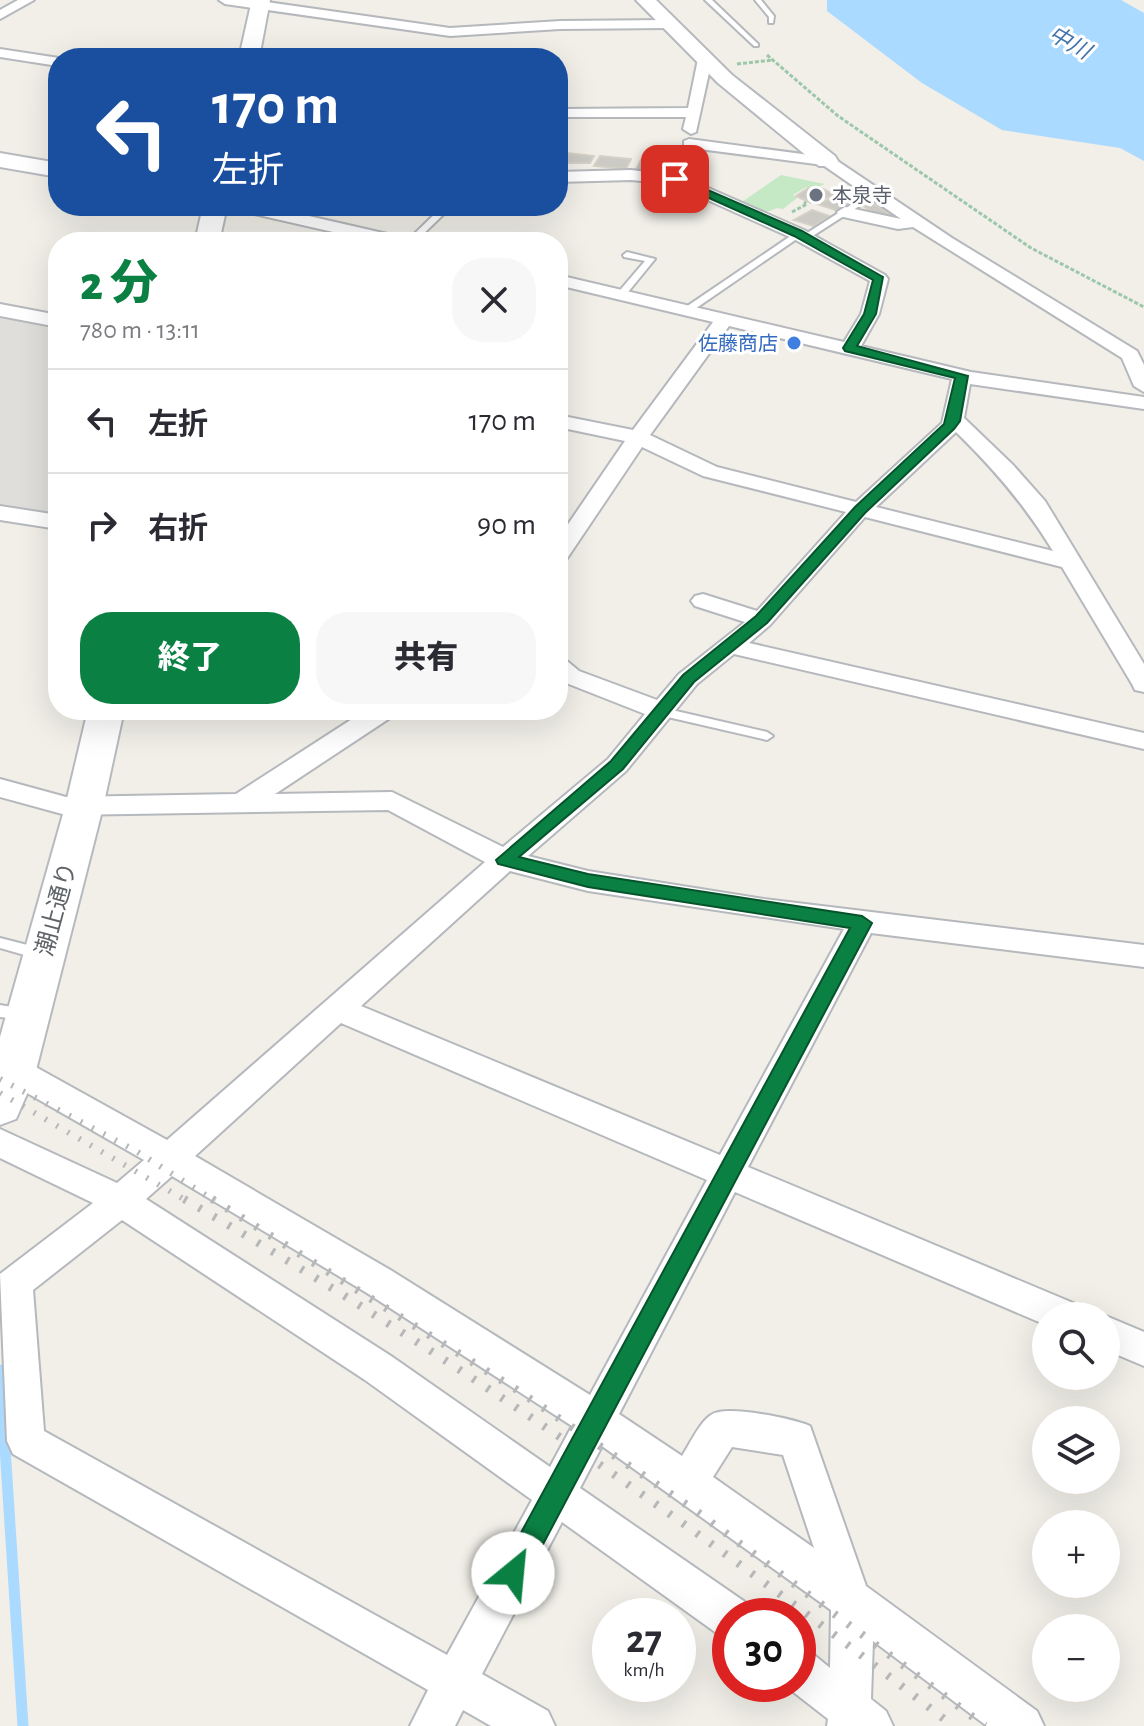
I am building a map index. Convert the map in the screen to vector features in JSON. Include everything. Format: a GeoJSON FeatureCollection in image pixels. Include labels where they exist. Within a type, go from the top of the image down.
{"type":"FeatureCollection","features":[{"type":"Feature","properties":{"kind":"street"},"geometry":{"type":"LineString","coordinates":[[0,15],[28,0]]}},
{"type":"Feature","properties":{"kind":"street"},"geometry":{"type":"LineString","coordinates":[[225,0],[260,2],[450,32],[560,25],[668,24]]}},
{"type":"Feature","properties":{"kind":"street"},"geometry":{"type":"LineString","coordinates":[[645,0],[769,117],[827,161],[916,223],[1137,358],[1144,386]]}},
{"type":"Feature","properties":{"kind":"street"},"geometry":{"type":"LineString","coordinates":[[251,48],[260,2]]}},
{"type":"Feature","properties":{"kind":"street"},"geometry":{"type":"LineString","coordinates":[[0,53],[48,60]]}},
{"type":"Feature","properties":{"kind":"street"},"geometry":{"type":"LineString","coordinates":[[675,179],[689,144],[705,59]]}},
{"type":"Feature","properties":{"kind":"street"},"geometry":{"type":"LineString","coordinates":[[568,113],[693,112]]}},
{"type":"Feature","properties":{"kind":"street"},"geometry":{"type":"LineString","coordinates":[[689,144],[827,161]]}},
{"type":"Feature","properties":{"kind":"street"},"geometry":{"type":"LineString","coordinates":[[0,160],[48,168]]}},
{"type":"Feature","properties":{"kind":"street"},"geometry":{"type":"LineString","coordinates":[[568,177],[631,175],[675,179],[801,236],[879,279],[870,314],[850,348]]}},
{"type":"Feature","properties":{"kind":"street"},"geometry":{"type":"LineString","coordinates":[[845,212],[898,224],[916,223]]}},
{"type":"Feature","properties":{"kind":"street"},"geometry":{"type":"LineString","coordinates":[[286,216],[356,232]]}},
{"type":"Feature","properties":{"kind":"street"},"geometry":{"type":"LineString","coordinates":[[568,282],[962,376],[1144,403]]}},
{"type":"Feature","properties":{"kind":"street"},"geometry":{"type":"LineString","coordinates":[[0,310],[48,319]]}},
{"type":"Feature","properties":{"kind":"street"},"geometry":{"type":"LineString","coordinates":[[568,540],[638,437],[724,320]]}},
{"type":"Feature","properties":{"kind":"street"},"geometry":{"type":"LineString","coordinates":[[3,1292],[121,1201],[336,1008],[617,765],[688,679],[762,620],[860,510],[919,458],[953,421],[962,376]]}},
{"type":"Feature","properties":{"kind":"street"},"geometry":{"type":"LineString","coordinates":[[953,421],[960,424],[1037,506],[1144,684]]}},
{"type":"Feature","properties":{"kind":"street"},"geometry":{"type":"LineString","coordinates":[[568,423],[638,437],[710,472],[1071,562]]}},
{"type":"Feature","properties":{"kind":"street"},"geometry":{"type":"LineString","coordinates":[[0,513],[48,520]]}},
{"type":"Feature","properties":{"kind":"street"},"geometry":{"type":"LineString","coordinates":[[703,601],[762,620]]}},
{"type":"Feature","properties":{"kind":"street"},"geometry":{"type":"LineString","coordinates":[[727,645],[1144,741]]}},
{"type":"Feature","properties":{"kind":"street"},"geometry":{"type":"LineString","coordinates":[[568,674],[663,712]]}},
{"type":"Feature","properties":{"kind":"street","name":"潮止通り"},"geometry":{"type":"LineString","coordinates":[[6,1088],[13,1013],[44,954],[104,720]]}},
{"type":"Feature","properties":{"kind":"street"},"geometry":{"type":"LineString","coordinates":[[239,804],[369,720]]}},
{"type":"Feature","properties":{"kind":"street"},"geometry":{"type":"LineString","coordinates":[[0,788],[66,806],[84,807],[392,801],[505,860],[588,881],[862,923],[1144,956]]}},
{"type":"Feature","properties":{"kind":"street"},"geometry":{"type":"LineString","coordinates":[[432,1726],[862,923]]}},
{"type":"Feature","properties":{"kind":"street"},"geometry":{"type":"LineString","coordinates":[[336,1008],[1032,1302]]}},
{"type":"Feature","properties":{"kind":"street"},"geometry":{"type":"LineString","coordinates":[[6,1088],[172,1157],[344,1259],[594,1419],[849,1597],[1022,1726]]}},
{"type":"Feature","properties":{"kind":"street"},"geometry":{"type":"LineString","coordinates":[[0,1143],[121,1201],[378,1368],[712,1604]]}},
{"type":"Feature","properties":{"kind":"street"},"geometry":{"type":"LineString","coordinates":[[3,1292],[16,1293],[26,1441],[533,1726]]}},
{"type":"Feature","properties":{"kind":"street"},"geometry":{"type":"LineString","coordinates":[[1120,1339],[1144,1349]]}},
{"type":"Feature","properties":{"kind":"street"},"geometry":{"type":"LineString","coordinates":[[686,1483],[723,1428],[797,1439],[849,1597],[853,1618],[857,1720]]}},
{"type":"Feature","properties":{"kind":"street"},"geometry":{"type":"LineString","coordinates":[[816,1685],[857,1720]]}},
{"type":"Feature","properties":{"kind":"lane"},"geometry":{"type":"LineString","coordinates":[[708,0],[756,45]]}},
{"type":"Feature","properties":{"kind":"lane"},"geometry":{"type":"LineString","coordinates":[[758,0],[772,17],[771,22]]}},
{"type":"Feature","properties":{"kind":"lane"},"geometry":{"type":"LineString","coordinates":[[686,311],[801,236],[874,194]]}},
{"type":"Feature","properties":{"kind":"lane"},"geometry":{"type":"LineString","coordinates":[[421,232],[437,216]]}},
{"type":"Feature","properties":{"kind":"lane"},"geometry":{"type":"LineString","coordinates":[[621,295],[651,259],[627,255]]}},
{"type":"Feature","properties":{"kind":"lane"},"geometry":{"type":"LineString","coordinates":[[663,712],[767,736]]}},
{"type":"Feature","properties":{"kind":"lane"},"geometry":{"type":"LineString","coordinates":[[0,943],[44,954]]}},
{"type":"Feature","properties":{"kind":"path"},"geometry":{"type":"LineString","coordinates":[[756,45],[838,116],[1019,240],[1116,295],[1144,307]]}},
{"type":"Feature","properties":{"kind":"shaded area"},"geometry":{"type":"Polygon","coordinates":[[[0,314],[48,323],[48,516],[0,509],[0,314]]]}},
{"type":"Feature","properties":{"kind":"green space"},"geometry":{"type":"Polygon","coordinates":[[[781,175],[825,184],[806,187],[793,195],[797,198],[783,209],[761,214],[739,204],[781,175]]]}},
{"type":"Feature","properties":{"kind":"water","name":"中川"},"geometry":{"type":"Polygon","coordinates":[[[827,0],[1121,0],[1144,13],[1144,161],[1120,148],[1002,130],[922,83],[827,11],[827,0]]]}},
{"type":"Feature","properties":{"kind":"building"},"geometry":{"type":"Polygon","coordinates":[[[568,153],[594,156],[590,163],[568,163],[568,153]]]}},
{"type":"Feature","properties":{"kind":"building"},"geometry":{"type":"Polygon","coordinates":[[[600,156],[631,159],[626,169],[594,166],[600,156]]]}},
{"type":"Feature","properties":{"kind":"building"},"geometry":{"type":"Polygon","coordinates":[[[641,160],[673,164],[667,174],[635,171],[641,160]]]}},
{"type":"Feature","properties":{"kind":"building"},"geometry":{"type":"Polygon","coordinates":[[[819,187],[835,195],[811,203],[796,196],[808,188],[814,190],[819,187]]]}},
{"type":"Feature","properties":{"kind":"building"},"geometry":{"type":"Polygon","coordinates":[[[838,196],[852,202],[838,211],[817,204],[838,196]]]}},
{"type":"Feature","properties":{"kind":"building"},"geometry":{"type":"Polygon","coordinates":[[[874,204],[890,214],[879,216],[863,206],[874,204]]]}},
{"type":"Feature","properties":{"kind":"building"},"geometry":{"type":"Polygon","coordinates":[[[812,210],[829,216],[813,226],[794,220],[812,210]]]}},
{"type":"Feature","properties":{"kind":"waterway"},"geometry":{"type":"LineString","coordinates":[[0,1370],[23,1726]]}},
{"type":"Feature","properties":{"kind":"railway"},"geometry":{"type":"LineString","coordinates":[[0,1079],[136,1151],[215,1201]]}},
{"type":"Feature","properties":{"kind":"railway"},"geometry":{"type":"LineString","coordinates":[[0,1093],[187,1201]]}},
{"type":"Feature","properties":{"kind":"railway"},"geometry":{"type":"LineString","coordinates":[[184,1199],[383,1320],[577,1449],[767,1584],[953,1726]]}},
{"type":"Feature","properties":{"kind":"railway"},"geometry":{"type":"LineString","coordinates":[[212,1199],[517,1390],[696,1511],[985,1726]]}},
{"type":"Feature","properties":{"kind":"place","name":"本泉寺"},"geometry":{"type":"Point","coordinates":[816,195]}},
{"type":"Feature","properties":{"kind":"place","name":"佐藤商店"},"geometry":{"type":"Point","coordinates":[794,343]}},
{"type":"Feature","properties":{"kind":"route"},"geometry":{"type":"LineString","coordinates":[[513,1573],[862,923],[588,881],[505,860],[617,765],[688,679],[762,620],[860,510],[949,427],[962,376],[850,348],[870,314],[879,279],[798,234],[675,179]]}}]}
